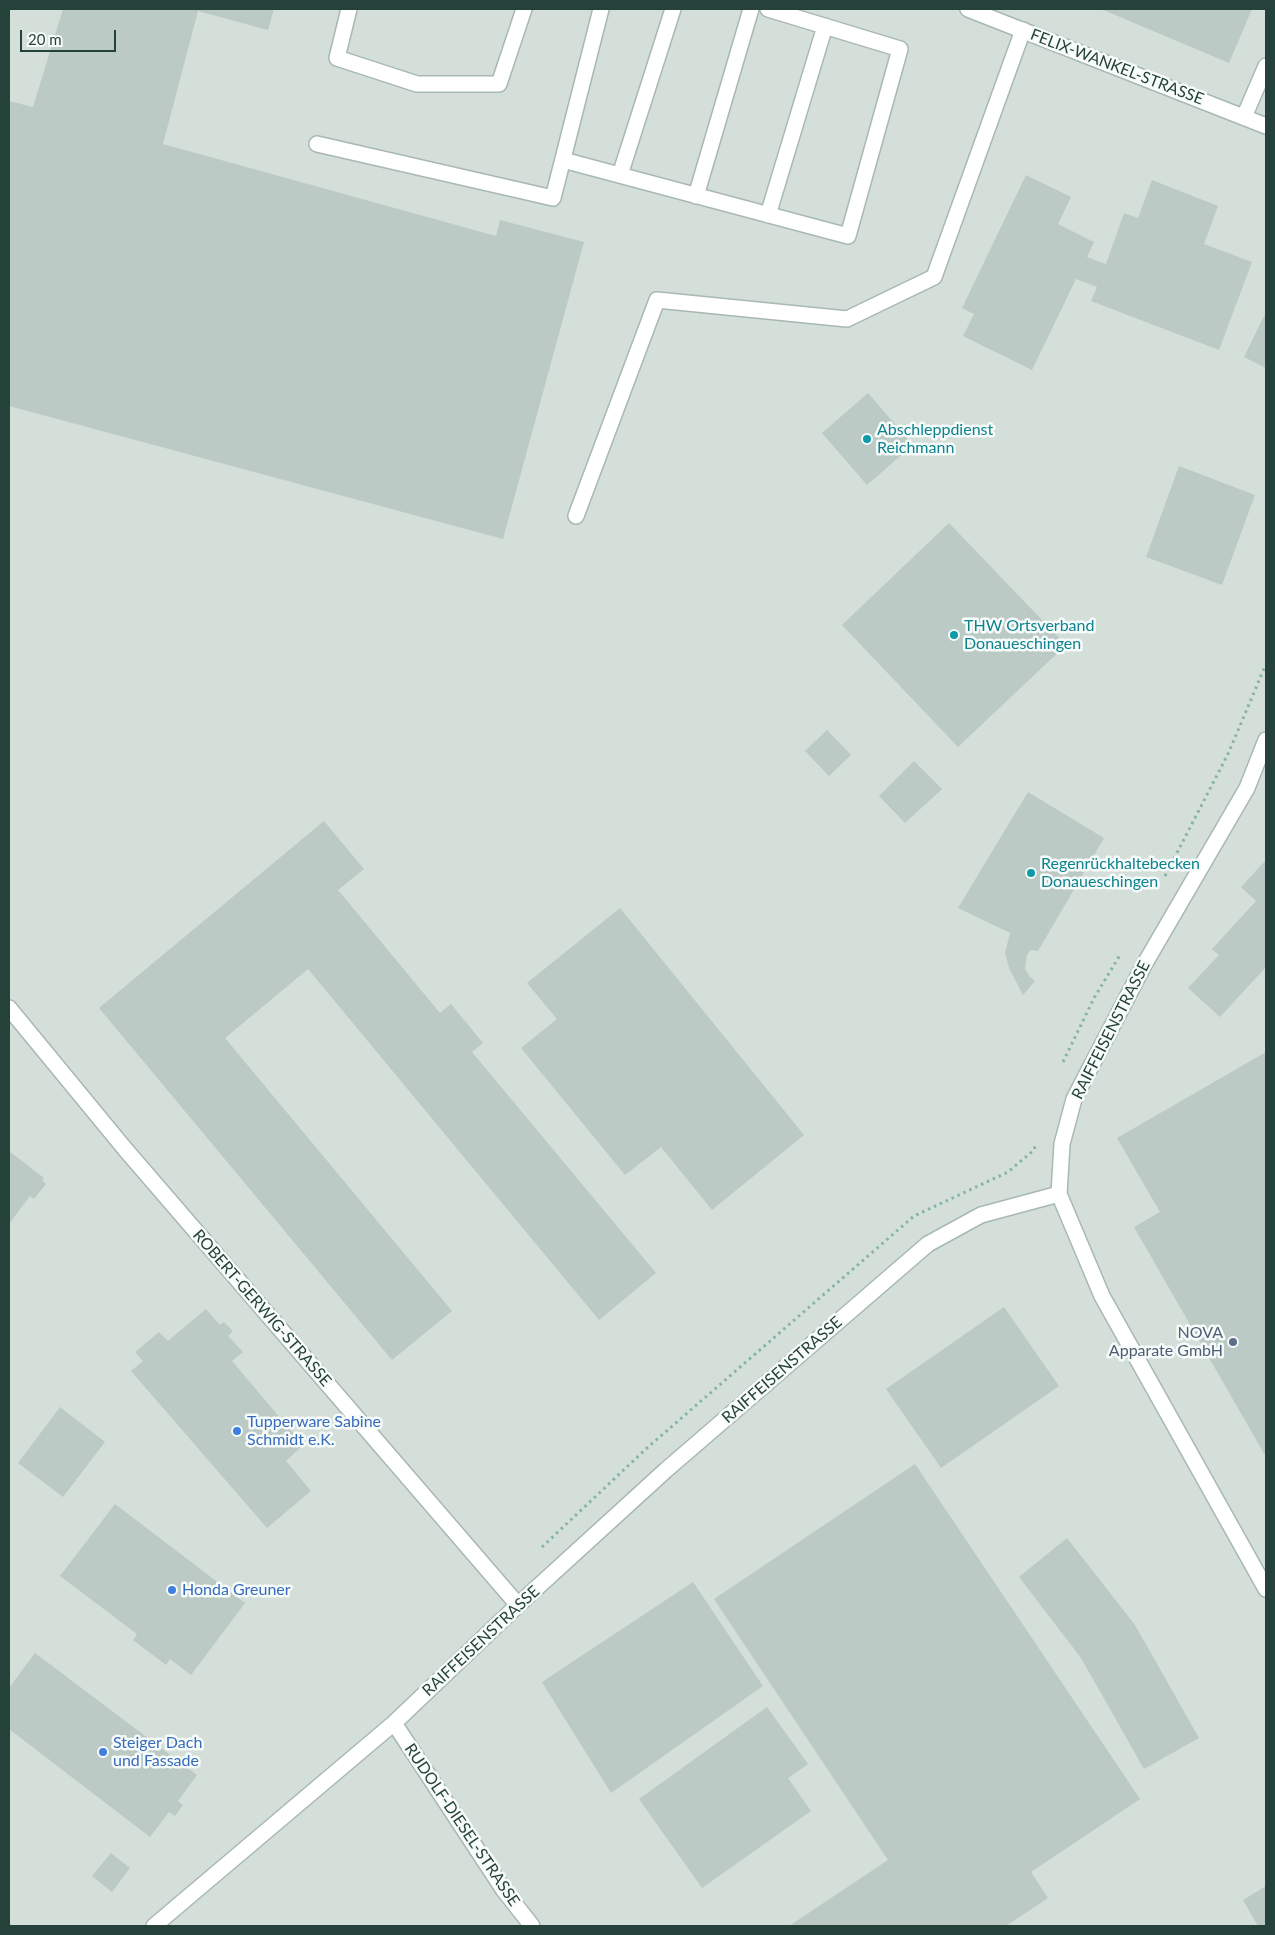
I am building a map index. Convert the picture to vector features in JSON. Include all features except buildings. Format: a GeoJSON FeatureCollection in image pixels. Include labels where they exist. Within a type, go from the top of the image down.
{"type":"FeatureCollection","features":[{"type":"Feature","properties":{"kind":"street"},"geometry":{"type":"LineString","coordinates":[[350,9],[337,58],[417,84],[499,84],[524,9]]}},
{"type":"Feature","properties":{"kind":"street"},"geometry":{"type":"LineString","coordinates":[[317,144],[553,198],[601,9]]}},
{"type":"Feature","properties":{"kind":"street"},"geometry":{"type":"LineString","coordinates":[[620,175],[673,9]]}},
{"type":"Feature","properties":{"kind":"street"},"geometry":{"type":"LineString","coordinates":[[696,196],[751,9]]}},
{"type":"Feature","properties":{"kind":"street"},"geometry":{"type":"LineString","coordinates":[[563,160],[848,236],[900,49],[768,9]]}},
{"type":"Feature","properties":{"kind":"street","name":"FELIX-WANKEL-STRASSE"},"geometry":{"type":"LineString","coordinates":[[968,9],[1266,126]]}},
{"type":"Feature","properties":{"kind":"street"},"geometry":{"type":"LineString","coordinates":[[768,215],[825,26]]}},
{"type":"Feature","properties":{"kind":"street"},"geometry":{"type":"LineString","coordinates":[[576,516],[657,300],[847,319],[934,277],[1023,30]]}},
{"type":"Feature","properties":{"kind":"street"},"geometry":{"type":"LineString","coordinates":[[1244,117],[1266,66]]}},
{"type":"Feature","properties":{"kind":"street","name":"RAIFFEISENSTRASSE"},"geometry":{"type":"LineString","coordinates":[[154,1926],[394,1723],[518,1605],[666,1470],[928,1244],[980,1215],[1059,1194],[1062,1144],[1074,1099],[1144,965],[1247,788],[1266,740]]}},
{"type":"Feature","properties":{"kind":"street","name":"ROBERT-GERWIG-STRASSE"},"geometry":{"type":"LineString","coordinates":[[9,1008],[125,1149],[518,1605]]}},
{"type":"Feature","properties":{"kind":"street"},"geometry":{"type":"LineString","coordinates":[[1059,1194],[1102,1296],[1266,1589]]}},
{"type":"Feature","properties":{"kind":"street","name":"RUDOLF-DIESEL-STRASSE"},"geometry":{"type":"LineString","coordinates":[[394,1723],[503,1889],[532,1926]]}},
{"type":"Feature","properties":{"kind":"path"},"geometry":{"type":"LineString","coordinates":[[1164,878],[1228,754],[1266,664]]}},
{"type":"Feature","properties":{"kind":"path"},"geometry":{"type":"LineString","coordinates":[[1060,1068],[1094,998],[1124,946]]}},
{"type":"Feature","properties":{"kind":"path"},"geometry":{"type":"LineString","coordinates":[[536,1553],[648,1448],[914,1216],[1008,1172],[1034,1150],[1036,1141]]}},
{"type":"Feature","properties":{"kind":"shaded area"},"geometry":{"type":"Polygon","coordinates":[[[9,9],[1266,9],[1266,1926],[9,1926],[9,9]]]}},
{"type":"Feature","properties":{"kind":"place","name":"Abschleppdienst Reichmann"},"geometry":{"type":"Point","coordinates":[867,439]}},
{"type":"Feature","properties":{"kind":"place","name":"THW Ortsverband Donaueschingen"},"geometry":{"type":"Point","coordinates":[954,635]}},
{"type":"Feature","properties":{"kind":"place","name":"Regenrückhaltebecken Donaueschingen"},"geometry":{"type":"Point","coordinates":[1031,873]}},
{"type":"Feature","properties":{"kind":"place","name":"NOVA Apparate GmbH"},"geometry":{"type":"Point","coordinates":[1233,1342]}},
{"type":"Feature","properties":{"kind":"place","name":"Tupperware Sabine Schmidt e.K."},"geometry":{"type":"Point","coordinates":[237,1431]}},
{"type":"Feature","properties":{"kind":"place","name":"Honda Greuner"},"geometry":{"type":"Point","coordinates":[172,1590]}},
{"type":"Feature","properties":{"kind":"place","name":"Steiger Dach und Fassade"},"geometry":{"type":"Point","coordinates":[103,1752]}}]}
